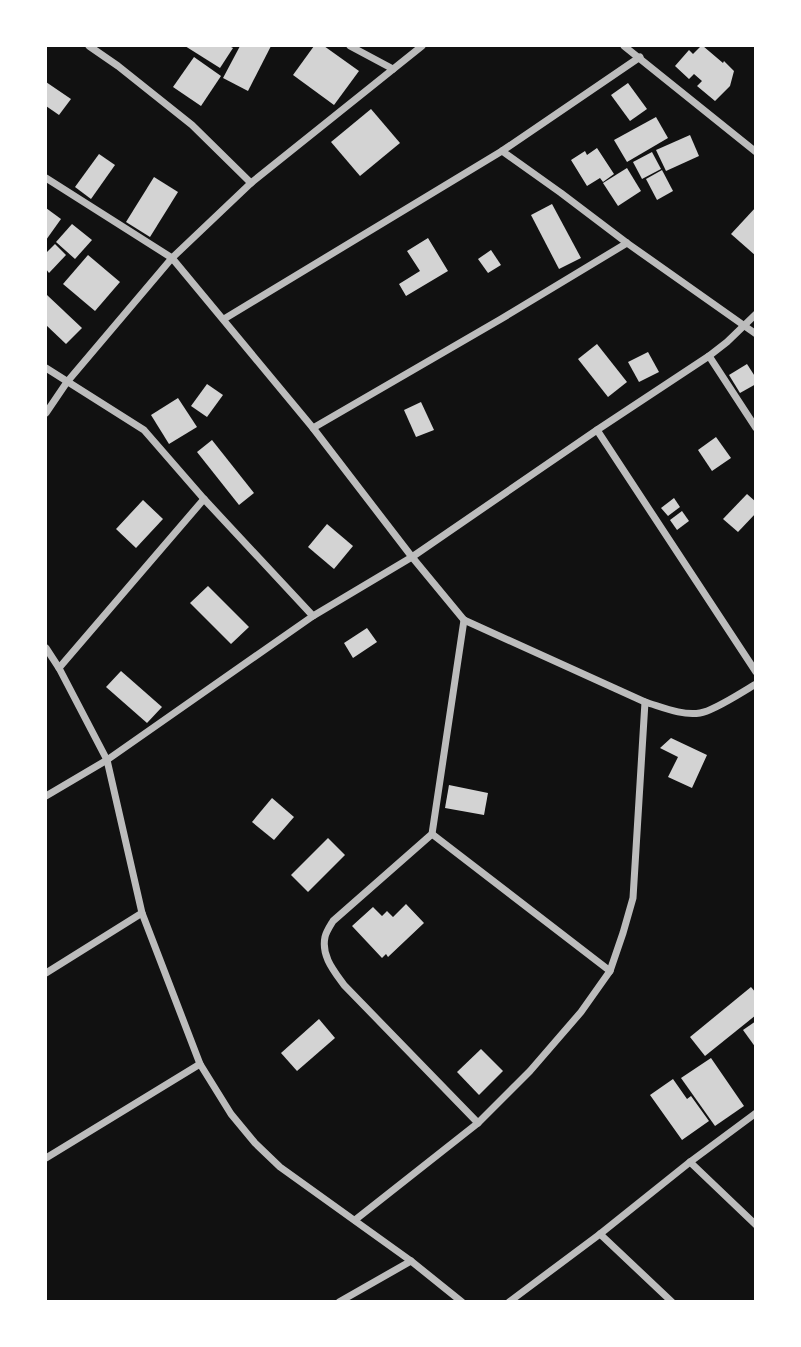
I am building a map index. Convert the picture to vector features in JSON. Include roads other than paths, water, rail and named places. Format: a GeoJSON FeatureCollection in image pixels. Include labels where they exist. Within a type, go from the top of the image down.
{"type":"FeatureCollection","features":[{"type":"Feature","properties":{"kind":"street"},"geometry":{"type":"LineString","coordinates":[[89,46],[118,65],[192,125],[251,183]]}},
{"type":"Feature","properties":{"kind":"street"},"geometry":{"type":"LineString","coordinates":[[350,46],[393,69]]}},
{"type":"Feature","properties":{"kind":"street"},"geometry":{"type":"LineString","coordinates":[[46,413],[67,382],[172,258],[251,183],[422,46]]}},
{"type":"Feature","properties":{"kind":"street"},"geometry":{"type":"LineString","coordinates":[[624,46],[755,152]]}},
{"type":"Feature","properties":{"kind":"street"},"geometry":{"type":"LineString","coordinates":[[224,319],[502,151],[639,57]]}},
{"type":"Feature","properties":{"kind":"street"},"geometry":{"type":"LineString","coordinates":[[502,151],[755,334]]}},
{"type":"Feature","properties":{"kind":"street"},"geometry":{"type":"LineString","coordinates":[[46,178],[172,258],[313,428],[464,620],[645,702],[691,714],[704,713],[755,684]]}},
{"type":"Feature","properties":{"kind":"street"},"geometry":{"type":"LineString","coordinates":[[313,428],[627,243]]}},
{"type":"Feature","properties":{"kind":"street"},"geometry":{"type":"LineString","coordinates":[[46,796],[107,761],[313,616],[412,557],[709,356],[755,314]]}},
{"type":"Feature","properties":{"kind":"street"},"geometry":{"type":"LineString","coordinates":[[709,356],[755,428]]}},
{"type":"Feature","properties":{"kind":"street"},"geometry":{"type":"LineString","coordinates":[[46,368],[144,430],[313,616]]}},
{"type":"Feature","properties":{"kind":"street"},"geometry":{"type":"LineString","coordinates":[[597,430],[755,672]]}},
{"type":"Feature","properties":{"kind":"street"},"geometry":{"type":"LineString","coordinates":[[59,668],[204,499]]}},
{"type":"Feature","properties":{"kind":"street"},"geometry":{"type":"LineString","coordinates":[[464,620],[432,834],[333,921],[325,937],[325,954],[344,985],[478,1123]]}},
{"type":"Feature","properties":{"kind":"street"},"geometry":{"type":"LineString","coordinates":[[46,648],[107,761],[142,913],[200,1064],[232,1114],[255,1143],[280,1167],[462,1301]]}},
{"type":"Feature","properties":{"kind":"street"},"geometry":{"type":"LineString","coordinates":[[355,1220],[478,1123],[530,1071],[581,1012],[610,971],[633,898],[645,702]]}},
{"type":"Feature","properties":{"kind":"street"},"geometry":{"type":"LineString","coordinates":[[432,834],[610,971]]}},
{"type":"Feature","properties":{"kind":"street"},"geometry":{"type":"LineString","coordinates":[[46,973],[142,913]]}},
{"type":"Feature","properties":{"kind":"street"},"geometry":{"type":"LineString","coordinates":[[46,1158],[200,1064]]}},
{"type":"Feature","properties":{"kind":"street"},"geometry":{"type":"LineString","coordinates":[[509,1301],[755,1113]]}},
{"type":"Feature","properties":{"kind":"street"},"geometry":{"type":"LineString","coordinates":[[690,1162],[755,1224]]}},
{"type":"Feature","properties":{"kind":"street"},"geometry":{"type":"LineString","coordinates":[[600,1234],[672,1301]]}},
{"type":"Feature","properties":{"kind":"street"},"geometry":{"type":"LineString","coordinates":[[339,1301],[411,1261]]}}]}
